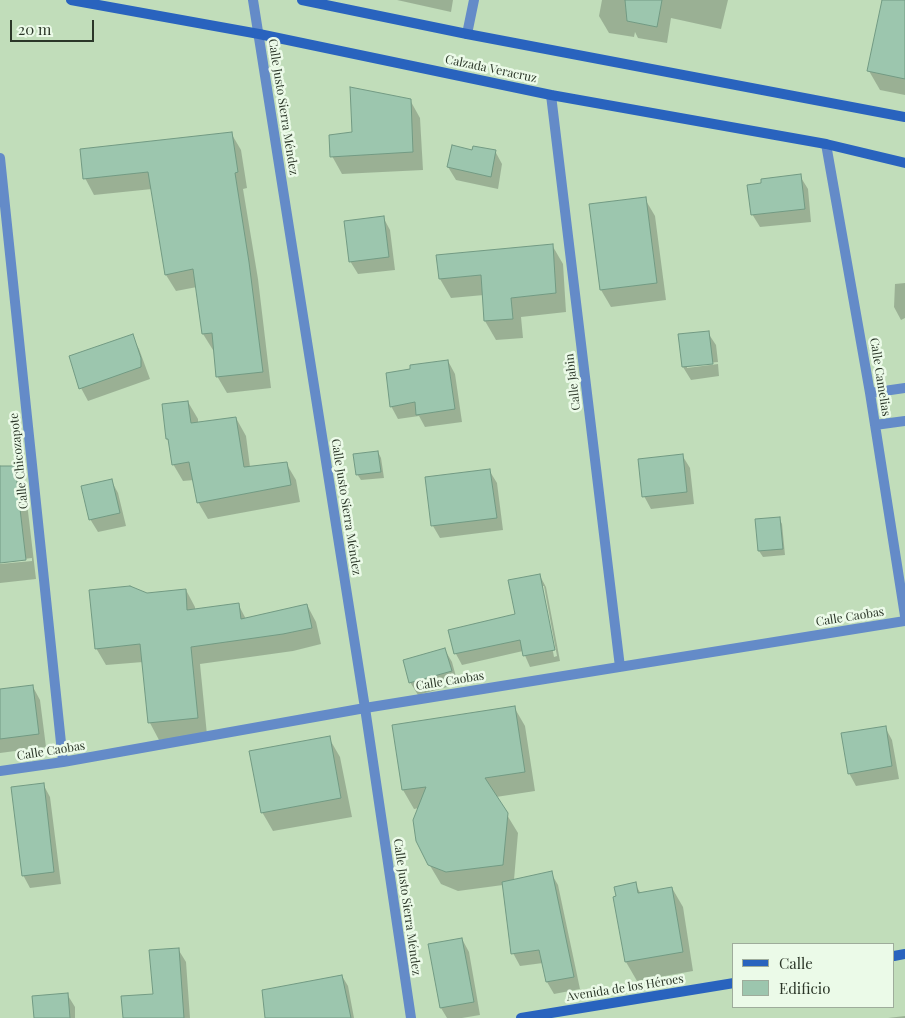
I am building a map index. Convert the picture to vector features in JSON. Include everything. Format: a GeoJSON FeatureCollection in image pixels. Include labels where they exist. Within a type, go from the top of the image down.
{"type":"FeatureCollection","features":[{"type":"Feature","properties":{"kind":"main road","name":"Calzada Veracruz"},"geometry":{"type":"LineString","coordinates":[[71,0],[259,34],[551,95],[826,144],[905,163]]}},
{"type":"Feature","properties":{"kind":"main road"},"geometry":{"type":"LineString","coordinates":[[302,0],[467,34],[905,117]]}},
{"type":"Feature","properties":{"kind":"main road","name":"Avenida de los Héroes"},"geometry":{"type":"LineString","coordinates":[[521,1018],[732,983]]}},
{"type":"Feature","properties":{"kind":"street","name":"Calle Justo Sierra Méndez"},"geometry":{"type":"LineString","coordinates":[[253,0],[365,708],[410,1018]]}},
{"type":"Feature","properties":{"kind":"street"},"geometry":{"type":"LineString","coordinates":[[467,34],[474,0]]}},
{"type":"Feature","properties":{"kind":"street","name":"Calle Jabin"},"geometry":{"type":"LineString","coordinates":[[551,95],[620,667]]}},
{"type":"Feature","properties":{"kind":"street","name":"Calle Camelias"},"geometry":{"type":"LineString","coordinates":[[826,144],[870,393],[905,616]]}},
{"type":"Feature","properties":{"kind":"street","name":"Calle Chicozapote"},"geometry":{"type":"LineString","coordinates":[[0,158],[63,762]]}},
{"type":"Feature","properties":{"kind":"street"},"geometry":{"type":"LineString","coordinates":[[870,393],[905,388]]}},
{"type":"Feature","properties":{"kind":"street"},"geometry":{"type":"LineString","coordinates":[[875,425],[905,421]]}},
{"type":"Feature","properties":{"kind":"street","name":"Calle Caobas"},"geometry":{"type":"LineString","coordinates":[[0,771],[63,762],[365,708],[905,621]]}},
{"type":"Feature","properties":{"kind":"building"},"geometry":{"type":"Polygon","coordinates":[[[625,0],[662,0],[657,27],[627,21],[625,0]]]}},
{"type":"Feature","properties":{"kind":"building"},"geometry":{"type":"Polygon","coordinates":[[[882,0],[905,0],[905,79],[867,71],[882,0]]]}},
{"type":"Feature","properties":{"kind":"building"},"geometry":{"type":"Polygon","coordinates":[[[350,87],[411,99],[413,152],[330,157],[329,135],[352,132],[350,87]]]}},
{"type":"Feature","properties":{"kind":"building"},"geometry":{"type":"Polygon","coordinates":[[[232,132],[238,172],[235,173],[263,372],[216,377],[212,333],[202,334],[193,269],[165,275],[148,172],[83,179],[80,149],[232,132]]]}},
{"type":"Feature","properties":{"kind":"building"},"geometry":{"type":"Polygon","coordinates":[[[452,145],[472,150],[473,146],[496,150],[491,177],[447,167],[452,145]]]}},
{"type":"Feature","properties":{"kind":"building"},"geometry":{"type":"Polygon","coordinates":[[[801,174],[805,209],[751,215],[747,185],[761,183],[761,179],[801,174]]]}},
{"type":"Feature","properties":{"kind":"building"},"geometry":{"type":"Polygon","coordinates":[[[646,197],[657,283],[600,290],[589,204],[646,197]]]}},
{"type":"Feature","properties":{"kind":"building"},"geometry":{"type":"Polygon","coordinates":[[[384,216],[389,257],[349,262],[344,221],[384,216]]]}},
{"type":"Feature","properties":{"kind":"building"},"geometry":{"type":"Polygon","coordinates":[[[553,244],[556,293],[511,298],[513,319],[484,321],[481,275],[439,279],[436,255],[553,244]]]}},
{"type":"Feature","properties":{"kind":"building"},"geometry":{"type":"Polygon","coordinates":[[[709,331],[713,364],[682,367],[678,334],[709,331]]]}},
{"type":"Feature","properties":{"kind":"building"},"geometry":{"type":"Polygon","coordinates":[[[133,334],[141,358],[141,367],[79,389],[69,356],[133,334]]]}},
{"type":"Feature","properties":{"kind":"building"},"geometry":{"type":"Polygon","coordinates":[[[448,360],[455,409],[416,415],[415,402],[390,407],[386,373],[410,369],[410,365],[448,360]]]}},
{"type":"Feature","properties":{"kind":"building"},"geometry":{"type":"Polygon","coordinates":[[[188,401],[191,423],[236,417],[244,467],[287,462],[291,485],[197,503],[189,462],[172,465],[168,439],[166,439],[162,404],[188,401]]]}},
{"type":"Feature","properties":{"kind":"building"},"geometry":{"type":"Polygon","coordinates":[[[378,451],[381,472],[356,475],[353,454],[378,451]]]}},
{"type":"Feature","properties":{"kind":"building"},"geometry":{"type":"Polygon","coordinates":[[[683,454],[687,492],[642,497],[638,459],[683,454]]]}},
{"type":"Feature","properties":{"kind":"building"},"geometry":{"type":"Polygon","coordinates":[[[0,466],[15,466],[26,560],[0,563],[0,466]]]}},
{"type":"Feature","properties":{"kind":"building"},"geometry":{"type":"Polygon","coordinates":[[[490,469],[497,518],[431,526],[425,477],[490,469]]]}},
{"type":"Feature","properties":{"kind":"building"},"geometry":{"type":"Polygon","coordinates":[[[112,479],[120,513],[89,520],[81,486],[112,479]]]}},
{"type":"Feature","properties":{"kind":"building"},"geometry":{"type":"Polygon","coordinates":[[[780,517],[783,549],[758,551],[755,519],[780,517]]]}},
{"type":"Feature","properties":{"kind":"building"},"geometry":{"type":"Polygon","coordinates":[[[540,574],[555,650],[523,656],[520,640],[454,654],[448,630],[515,614],[508,580],[540,574]]]}},
{"type":"Feature","properties":{"kind":"building"},"geometry":{"type":"Polygon","coordinates":[[[130,586],[147,593],[186,589],[187,610],[239,603],[241,619],[307,604],[312,628],[191,647],[198,718],[148,723],[140,644],[95,649],[89,590],[130,586]]]}},
{"type":"Feature","properties":{"kind":"building"},"geometry":{"type":"Polygon","coordinates":[[[445,648],[452,671],[409,683],[403,660],[445,648]]]}},
{"type":"Feature","properties":{"kind":"building"},"geometry":{"type":"Polygon","coordinates":[[[33,685],[39,734],[0,739],[0,689],[33,685]]]}},
{"type":"Feature","properties":{"kind":"building"},"geometry":{"type":"Polygon","coordinates":[[[515,706],[525,772],[485,778],[508,813],[503,865],[446,872],[428,865],[416,841],[413,820],[426,787],[402,790],[392,725],[515,706]]]}},
{"type":"Feature","properties":{"kind":"building"},"geometry":{"type":"Polygon","coordinates":[[[886,726],[892,766],[848,774],[841,733],[886,726]]]}},
{"type":"Feature","properties":{"kind":"building"},"geometry":{"type":"Polygon","coordinates":[[[330,736],[341,798],[261,813],[249,751],[330,736]]]}},
{"type":"Feature","properties":{"kind":"building"},"geometry":{"type":"Polygon","coordinates":[[[44,783],[54,872],[22,876],[11,787],[44,783]]]}},
{"type":"Feature","properties":{"kind":"building"},"geometry":{"type":"Polygon","coordinates":[[[552,871],[574,977],[546,982],[539,950],[511,954],[502,882],[552,871]]]}},
{"type":"Feature","properties":{"kind":"building"},"geometry":{"type":"Polygon","coordinates":[[[636,882],[638,893],[672,887],[683,952],[625,962],[613,897],[616,896],[614,887],[636,882]]]}},
{"type":"Feature","properties":{"kind":"building"},"geometry":{"type":"Polygon","coordinates":[[[462,938],[474,1002],[440,1008],[428,944],[462,938]]]}},
{"type":"Feature","properties":{"kind":"building"},"geometry":{"type":"Polygon","coordinates":[[[179,948],[184,1018],[123,1018],[121,996],[153,994],[149,950],[179,948]]]}},
{"type":"Feature","properties":{"kind":"building"},"geometry":{"type":"Polygon","coordinates":[[[342,975],[351,1018],[265,1018],[262,990],[342,975]]]}},
{"type":"Feature","properties":{"kind":"building"},"geometry":{"type":"Polygon","coordinates":[[[68,993],[70,1018],[34,1018],[32,996],[68,993]]]}}]}
